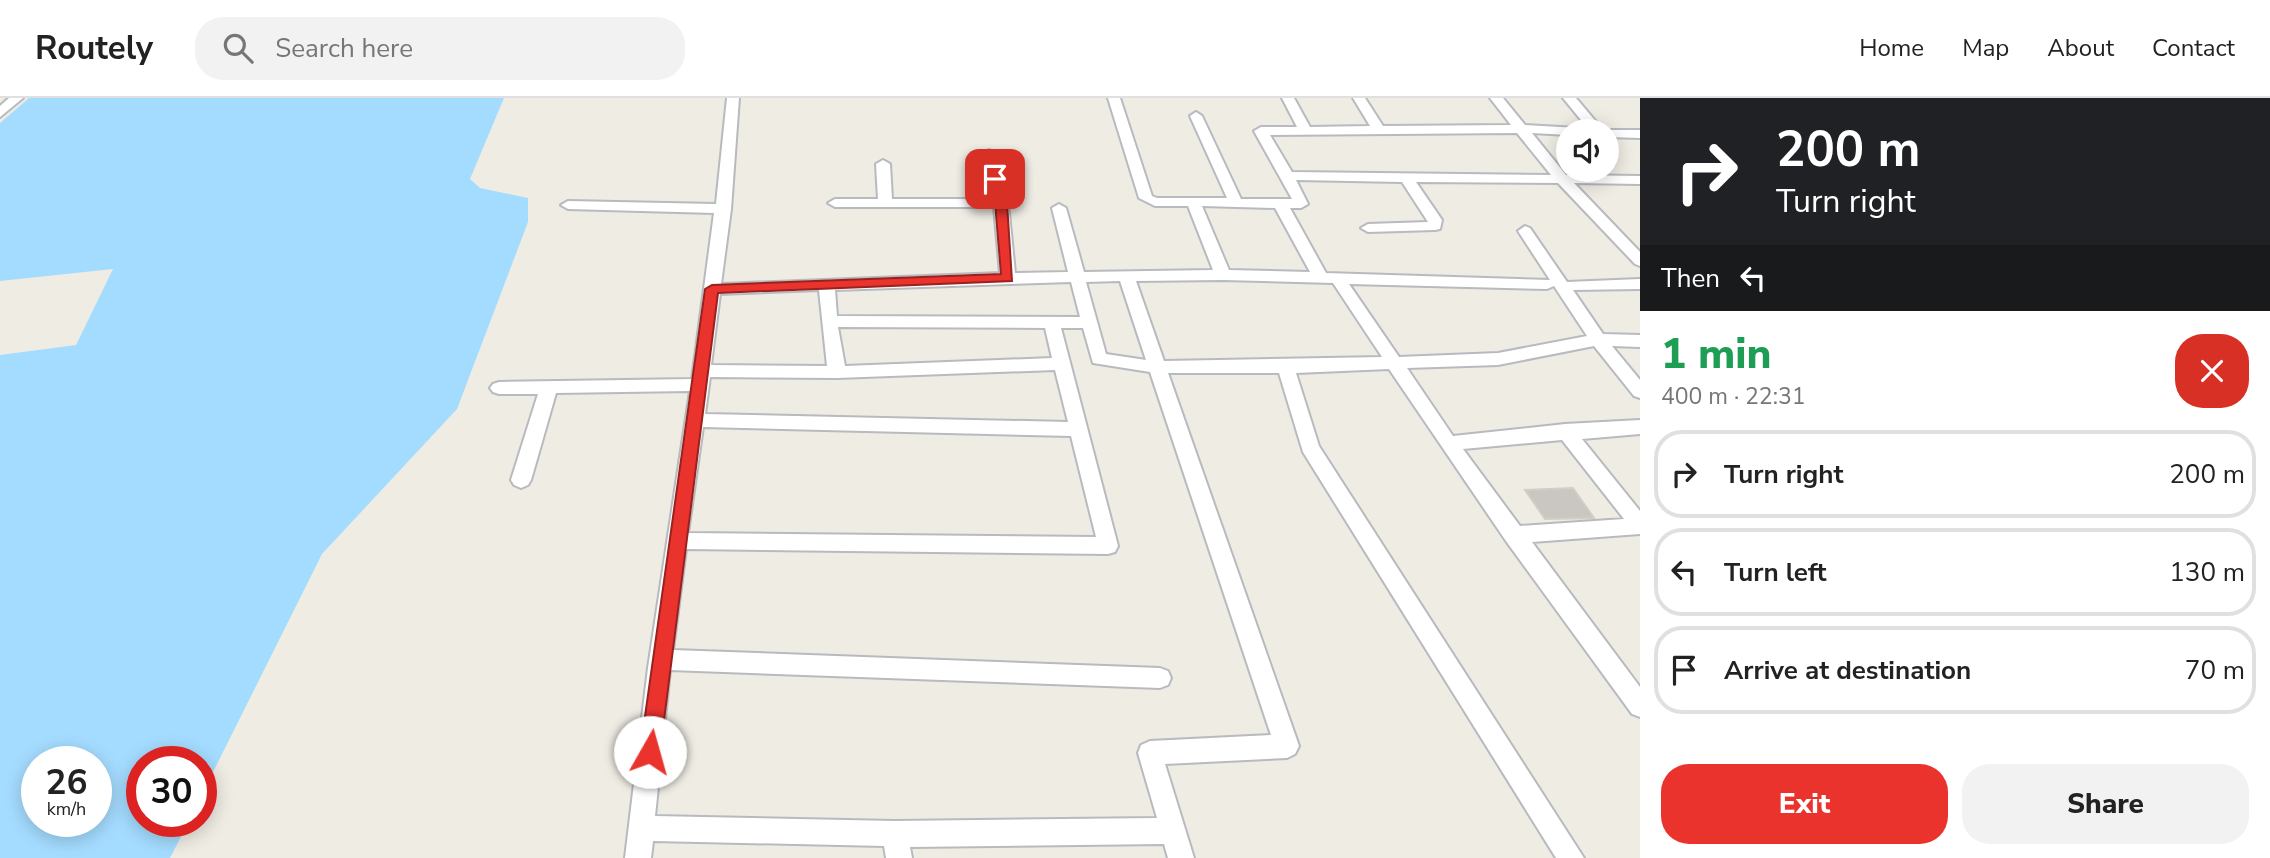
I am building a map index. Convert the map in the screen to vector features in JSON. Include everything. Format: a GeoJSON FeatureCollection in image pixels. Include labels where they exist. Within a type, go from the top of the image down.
{"type":"FeatureCollection","features":[{"type":"Feature","properties":{"kind":"street"},"geometry":{"type":"LineString","coordinates":[[0,113],[17,98]]}},
{"type":"Feature","properties":{"kind":"street"},"geometry":{"type":"LineString","coordinates":[[638,858],[699,378],[724,209],[733,98]]}},
{"type":"Feature","properties":{"kind":"street"},"geometry":{"type":"LineString","coordinates":[[1114,98],[1146,198],[1155,202],[1301,204],[1261,131],[1556,130]]}},
{"type":"Feature","properties":{"kind":"street"},"geometry":{"type":"LineString","coordinates":[[1288,98],[1306,131]]}},
{"type":"Feature","properties":{"kind":"street"},"geometry":{"type":"LineString","coordinates":[[1359,98],[1379,130]]}},
{"type":"Feature","properties":{"kind":"street"},"geometry":{"type":"LineString","coordinates":[[1496,98],[1556,172]]}},
{"type":"Feature","properties":{"kind":"street"},"geometry":{"type":"LineString","coordinates":[[1569,98],[1587,119]]}},
{"type":"Feature","properties":{"kind":"street"},"geometry":{"type":"LineString","coordinates":[[1196,116],[1236,203]]}},
{"type":"Feature","properties":{"kind":"street"},"geometry":{"type":"LineString","coordinates":[[1619,133],[1640,134]]}},
{"type":"Feature","properties":{"kind":"street"},"geometry":{"type":"LineString","coordinates":[[989,155],[1001,203],[1008,278]]}},
{"type":"Feature","properties":{"kind":"street"},"geometry":{"type":"LineString","coordinates":[[883,164],[885,203]]}},
{"type":"Feature","properties":{"kind":"street"},"geometry":{"type":"LineString","coordinates":[[1287,176],[1556,178]]}},
{"type":"Feature","properties":{"kind":"street"},"geometry":{"type":"LineString","coordinates":[[1368,228],[1435,226],[1435,220],[1406,177]]}},
{"type":"Feature","properties":{"kind":"street"},"geometry":{"type":"LineString","coordinates":[[1619,179],[1640,180]]}},
{"type":"Feature","properties":{"kind":"street"},"geometry":{"type":"LineString","coordinates":[[1565,182],[1640,261]]}},
{"type":"Feature","properties":{"kind":"street"},"geometry":{"type":"LineString","coordinates":[[835,202],[1001,203]]}},
{"type":"Feature","properties":{"kind":"street"},"geometry":{"type":"LineString","coordinates":[[1193,202],[1223,275]]}},
{"type":"Feature","properties":{"kind":"street"},"geometry":{"type":"LineString","coordinates":[[1279,203],[1329,278],[1513,535],[1640,706]]}},
{"type":"Feature","properties":{"kind":"street"},"geometry":{"type":"LineString","coordinates":[[568,205],[724,209]]}},
{"type":"Feature","properties":{"kind":"street"},"geometry":{"type":"LineString","coordinates":[[1059,208],[1099,359],[1156,367],[1393,364],[1498,359],[1598,340],[1640,341]]}},
{"type":"Feature","properties":{"kind":"street"},"geometry":{"type":"LineString","coordinates":[[1525,231],[1598,340],[1640,392]]}},
{"type":"Feature","properties":{"kind":"street"},"geometry":{"type":"LineString","coordinates":[[712,289],[1008,278],[1223,275],[1547,284]]}},
{"type":"Feature","properties":{"kind":"street"},"geometry":{"type":"LineString","coordinates":[[1126,276],[1287,746],[1150,753],[1181,858]]}},
{"type":"Feature","properties":{"kind":"street"},"geometry":{"type":"LineString","coordinates":[[1573,285],[1640,284]]}},
{"type":"Feature","properties":{"kind":"street"},"geometry":{"type":"LineString","coordinates":[[827,285],[836,372]]}},
{"type":"Feature","properties":{"kind":"street"},"geometry":{"type":"LineString","coordinates":[[830,321],[1090,323]]}},
{"type":"Feature","properties":{"kind":"street"},"geometry":{"type":"LineString","coordinates":[[678,541],[1108,546],[1052,324]]}},
{"type":"Feature","properties":{"kind":"street"},"geometry":{"type":"LineString","coordinates":[[499,388],[1061,364]]}},
{"type":"Feature","properties":{"kind":"street"},"geometry":{"type":"LineString","coordinates":[[1286,367],[1310,447],[1571,858]]}},
{"type":"Feature","properties":{"kind":"street"},"geometry":{"type":"LineString","coordinates":[[521,480],[548,388]]}},
{"type":"Feature","properties":{"kind":"street"},"geometry":{"type":"LineString","coordinates":[[694,420],[1078,429]]}},
{"type":"Feature","properties":{"kind":"street"},"geometry":{"type":"LineString","coordinates":[[1448,443],[1565,431],[1640,427]]}},
{"type":"Feature","properties":{"kind":"street"},"geometry":{"type":"LineString","coordinates":[[1565,431],[1640,525]]}},
{"type":"Feature","properties":{"kind":"street"},"geometry":{"type":"LineString","coordinates":[[1513,535],[1640,525]]}},
{"type":"Feature","properties":{"kind":"street"},"geometry":{"type":"LineString","coordinates":[[662,660],[1160,678]]}},
{"type":"Feature","properties":{"kind":"street"},"geometry":{"type":"LineString","coordinates":[[641,828],[897,846],[1171,831]]}},
{"type":"Feature","properties":{"kind":"water"},"geometry":{"type":"Polygon","coordinates":[[[29,98],[504,98],[470,179],[480,188],[528,198],[528,222],[457,409],[322,554],[217,764],[217,746],[126,746],[126,837],[181,837],[170,858],[0,858],[0,355],[76,345],[113,269],[0,281],[0,123],[29,98]]]}},
{"type":"Feature","properties":{"kind":"building"},"geometry":{"type":"Polygon","coordinates":[[[1573,488],[1594,518],[1545,519],[1525,490],[1573,488]]]}},
{"type":"Feature","properties":{"kind":"route"},"geometry":{"type":"LineString","coordinates":[[650,752],[712,289],[1008,278],[1001,203],[995,179]]}}]}
